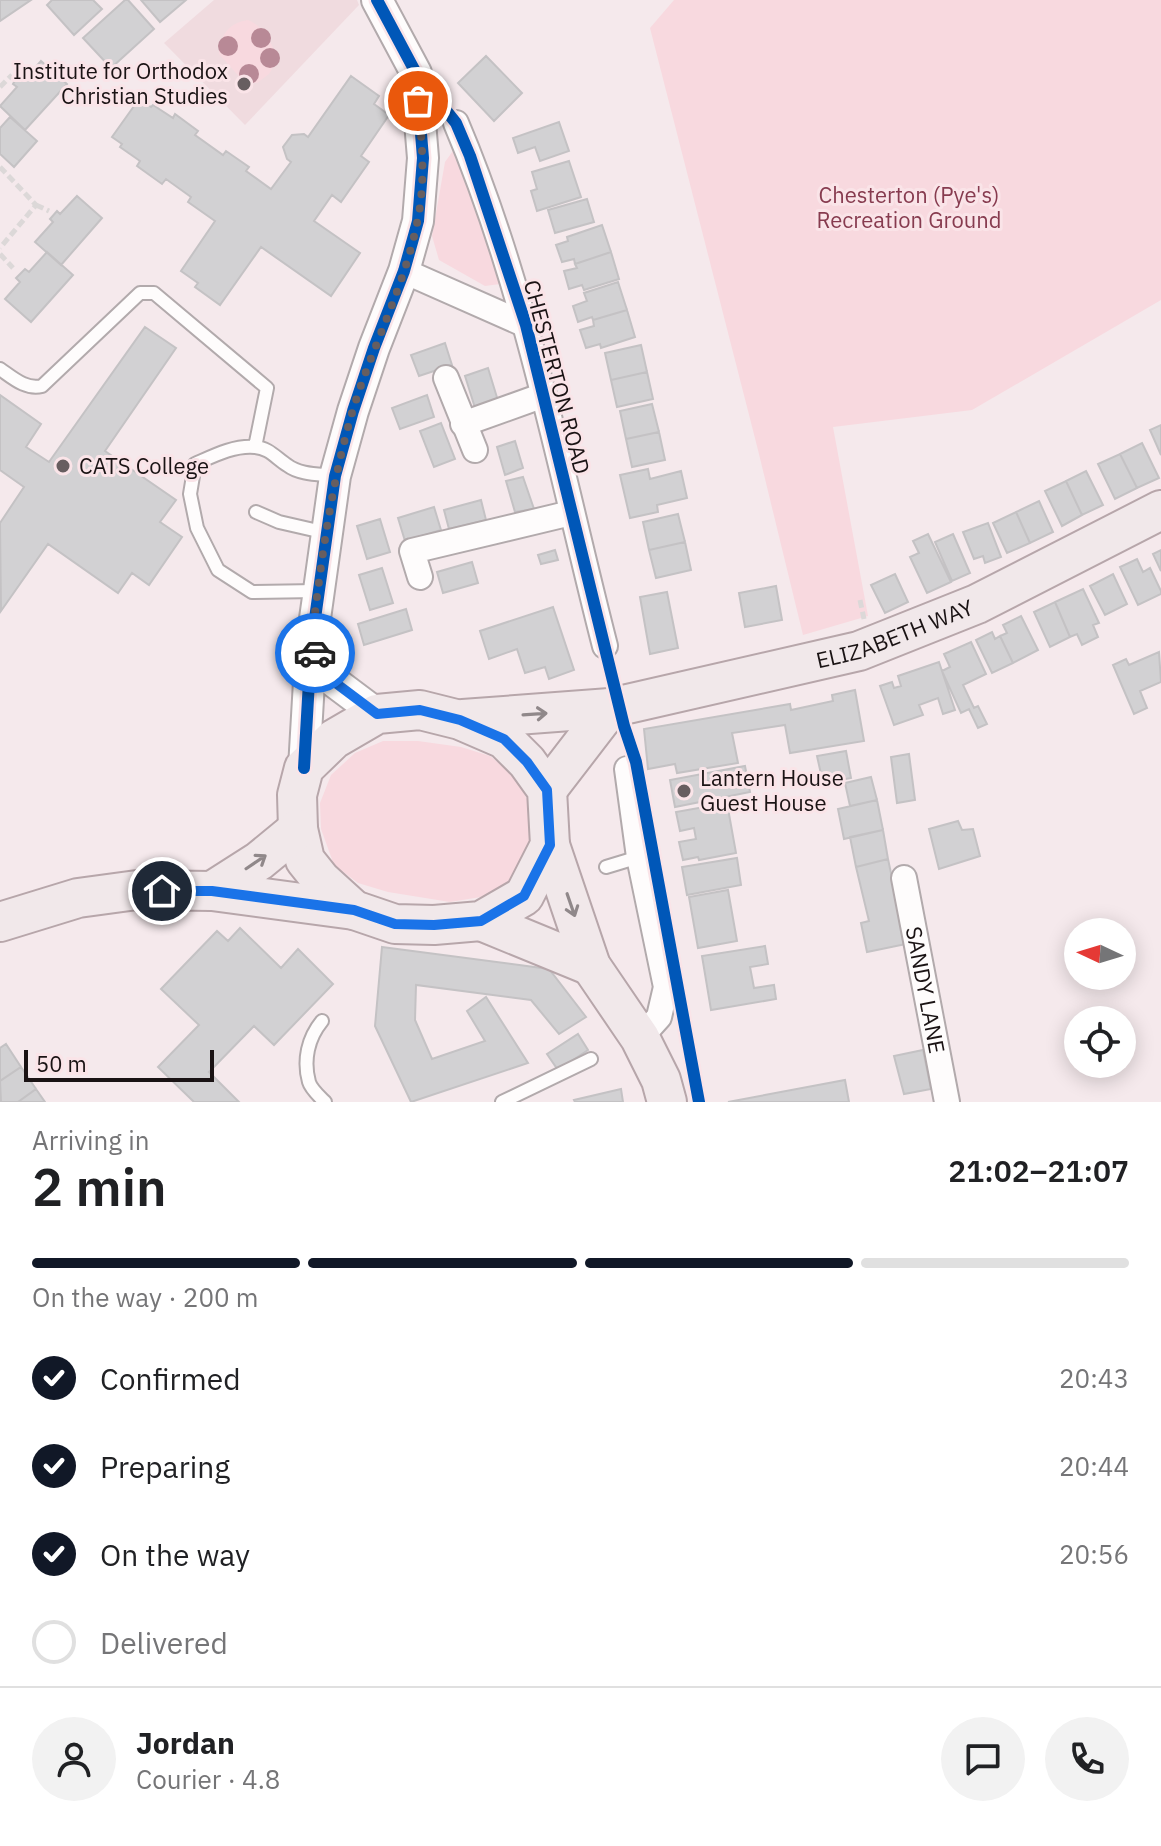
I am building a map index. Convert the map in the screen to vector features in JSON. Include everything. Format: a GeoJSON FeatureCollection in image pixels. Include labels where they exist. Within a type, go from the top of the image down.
{"type":"FeatureCollection","features":[{"type":"Feature","properties":{"kind":"main road","name":"ELIZABETH WAY"},"geometry":{"type":"LineString","coordinates":[[460,720],[610,708],[859,651],[977,604],[1161,510]]}},
{"type":"Feature","properties":{"kind":"main road"},"geometry":{"type":"LineString","coordinates":[[547,790],[610,708]]}},
{"type":"Feature","properties":{"kind":"main road"},"geometry":{"type":"LineString","coordinates":[[354,910],[321,880],[305,860],[298,829],[297,795],[304,768],[334,739],[377,714],[420,710],[460,720],[504,739],[527,762],[547,790],[550,845],[591,966],[640,1038],[661,1080],[667,1102]]}},
{"type":"Feature","properties":{"kind":"main road"},"geometry":{"type":"LineString","coordinates":[[212,891],[259,861],[298,829]]}},
{"type":"Feature","properties":{"kind":"main road"},"geometry":{"type":"LineString","coordinates":[[0,922],[78,898],[137,890],[212,891],[354,910],[395,924],[481,921],[524,896],[550,845]]}},
{"type":"Feature","properties":{"kind":"main road"},"geometry":{"type":"LineString","coordinates":[[481,921],[591,966]]}},
{"type":"Feature","properties":{"kind":"street"},"geometry":{"type":"LineString","coordinates":[[304,768],[311,647],[335,476],[374,348],[404,271],[418,221],[423,158],[416,73],[377,0]]}},
{"type":"Feature","properties":{"kind":"street","name":"CHESTERTON ROAD"},"geometry":{"type":"LineString","coordinates":[[456,123],[470,156],[526,325],[605,646]]}},
{"type":"Feature","properties":{"kind":"street","name":"CHESTERTON ROAD"},"geometry":{"type":"LineString","coordinates":[[404,271],[526,325]]}},
{"type":"Feature","properties":{"kind":"street"},"geometry":{"type":"LineString","coordinates":[[446,378],[475,450]]}},
{"type":"Feature","properties":{"kind":"street","name":"CHESTERTON ROAD"},"geometry":{"type":"LineString","coordinates":[[463,424],[544,395]]}},
{"type":"Feature","properties":{"kind":"street"},"geometry":{"type":"LineString","coordinates":[[420,577],[412,551],[571,513]]}},
{"type":"Feature","properties":{"kind":"street"},"geometry":{"type":"LineString","coordinates":[[311,647],[333,681],[377,714]]}},
{"type":"Feature","properties":{"kind":"street"},"geometry":{"type":"LineString","coordinates":[[627,769],[639,857],[666,987],[659,1017],[640,1038]]}},
{"type":"Feature","properties":{"kind":"street","name":"SANDY LANE"},"geometry":{"type":"LineString","coordinates":[[904,878],[947,1102]]}},
{"type":"Feature","properties":{"kind":"lane"},"geometry":{"type":"LineString","coordinates":[[0,369],[24,385],[33,388],[42,386],[140,293],[154,293],[267,388],[255,447]]}},
{"type":"Feature","properties":{"kind":"lane"},"geometry":{"type":"LineString","coordinates":[[318,591],[252,592],[218,570],[197,528],[190,494],[195,464],[227,450],[255,447],[276,455],[287,466],[307,474],[335,476]]}},
{"type":"Feature","properties":{"kind":"lane"},"geometry":{"type":"LineString","coordinates":[[256,512],[279,522],[327,533]]}},
{"type":"Feature","properties":{"kind":"lane"},"geometry":{"type":"LineString","coordinates":[[606,867],[639,857]]}},
{"type":"Feature","properties":{"kind":"lane"},"geometry":{"type":"LineString","coordinates":[[322,1021],[311,1034],[306,1053],[309,1084],[325,1102]]}},
{"type":"Feature","properties":{"kind":"lane"},"geometry":{"type":"LineString","coordinates":[[502,1102],[591,1059]]}},
{"type":"Feature","properties":{"kind":"path"},"geometry":{"type":"LineString","coordinates":[[0,87],[12,75]]}},
{"type":"Feature","properties":{"kind":"path"},"geometry":{"type":"LineString","coordinates":[[0,167],[36,205],[49,211]]}},
{"type":"Feature","properties":{"kind":"path"},"geometry":{"type":"LineString","coordinates":[[13,268],[0,251],[36,205]]}},
{"type":"Feature","properties":{"kind":"shaded area","name":"Institute for Orthodox Christian Studies"},"geometry":{"type":"Polygon","coordinates":[[[214,0],[357,0],[359,5],[245,125],[164,43],[214,0]]]}},
{"type":"Feature","properties":{"kind":"green space","name":"Chesterton (Pye's) Recreation Ground"},"geometry":{"type":"Polygon","coordinates":[[[674,0],[1161,0],[1161,300],[972,410],[833,427],[868,616],[803,635],[650,28],[674,0]]]}},
{"type":"Feature","properties":{"kind":"green space"},"geometry":{"type":"Polygon","coordinates":[[[248,20],[263,31],[278,59],[269,74],[257,83],[244,82],[219,54],[226,31],[248,20]]]}},
{"type":"Feature","properties":{"kind":"green space"},"geometry":{"type":"Polygon","coordinates":[[[455,148],[500,284],[485,286],[439,260],[432,236],[445,162],[455,148]]]}},
{"type":"Feature","properties":{"kind":"green space"},"geometry":{"type":"Polygon","coordinates":[[[383,741],[418,741],[461,747],[490,756],[515,776],[528,801],[535,831],[523,872],[487,896],[450,902],[388,892],[358,883],[334,865],[321,829],[320,803],[331,775],[355,753],[383,741]]]}},
{"type":"Feature","properties":{"kind":"building"},"geometry":{"type":"Polygon","coordinates":[[[0,0],[31,0],[0,21],[0,0]]]}},
{"type":"Feature","properties":{"kind":"building"},"geometry":{"type":"Polygon","coordinates":[[[52,0],[93,0],[102,9],[74,35],[47,5],[52,0]]]}},
{"type":"Feature","properties":{"kind":"building"},"geometry":{"type":"Polygon","coordinates":[[[125,0],[154,29],[111,68],[83,38],[125,0]]]}},
{"type":"Feature","properties":{"kind":"building"},"geometry":{"type":"Polygon","coordinates":[[[141,0],[186,0],[160,22],[141,0]]]}},
{"type":"Feature","properties":{"kind":"building"},"geometry":{"type":"Polygon","coordinates":[[[486,56],[522,93],[494,121],[458,83],[486,56]]]}},
{"type":"Feature","properties":{"kind":"building"},"geometry":{"type":"Polygon","coordinates":[[[41,61],[67,84],[25,130],[0,106],[17,87],[13,84],[17,77],[22,73],[27,77],[41,61]]]}},
{"type":"Feature","properties":{"kind":"building"},"geometry":{"type":"Polygon","coordinates":[[[351,76],[379,96],[374,104],[389,115],[361,156],[369,162],[341,202],[332,195],[314,221],[360,253],[331,296],[261,247],[220,305],[195,287],[198,283],[181,271],[215,221],[188,202],[191,197],[166,179],[162,184],[137,166],[140,161],[112,137],[139,99],[173,118],[175,114],[198,131],[195,135],[223,155],[226,151],[249,167],[246,171],[271,189],[291,162],[283,147],[292,135],[304,134],[308,137],[351,76]]]}},
{"type":"Feature","properties":{"kind":"building"},"geometry":{"type":"Polygon","coordinates":[[[10,117],[37,141],[14,167],[0,154],[0,128],[10,117]]]}},
{"type":"Feature","properties":{"kind":"building"},"geometry":{"type":"Polygon","coordinates":[[[559,122],[569,151],[540,161],[535,147],[518,153],[513,138],[559,122]]]}},
{"type":"Feature","properties":{"kind":"building"},"geometry":{"type":"Polygon","coordinates":[[[569,161],[581,197],[537,211],[531,191],[537,189],[532,172],[569,161]]]}},
{"type":"Feature","properties":{"kind":"building"},"geometry":{"type":"Polygon","coordinates":[[[77,196],[102,218],[61,265],[35,242],[53,222],[50,219],[57,211],[60,214],[77,196]]]}},
{"type":"Feature","properties":{"kind":"building"},"geometry":{"type":"Polygon","coordinates":[[[587,199],[594,222],[555,233],[548,210],[587,199]]]}},
{"type":"Feature","properties":{"kind":"building"},"geometry":{"type":"Polygon","coordinates":[[[602,225],[611,252],[575,264],[574,259],[562,262],[556,245],[568,241],[567,237],[602,225]]]}},
{"type":"Feature","properties":{"kind":"building"},"geometry":{"type":"Polygon","coordinates":[[[47,252],[73,275],[31,322],[5,299],[20,282],[16,278],[25,269],[29,272],[47,252]]]}},
{"type":"Feature","properties":{"kind":"building"},"geometry":{"type":"Polygon","coordinates":[[[611,252],[619,279],[584,290],[582,285],[569,289],[564,271],[611,252]]]}},
{"type":"Feature","properties":{"kind":"building"},"geometry":{"type":"Polygon","coordinates":[[[618,282],[627,310],[578,322],[573,306],[587,301],[584,293],[618,282]]]}},
{"type":"Feature","properties":{"kind":"building"},"geometry":{"type":"Polygon","coordinates":[[[627,310],[635,337],[601,348],[600,344],[586,348],[580,330],[594,326],[593,320],[627,310]]]}},
{"type":"Feature","properties":{"kind":"building","name":"CATS College"},"geometry":{"type":"Polygon","coordinates":[[[145,327],[176,348],[105,451],[176,500],[160,522],[182,537],[149,585],[132,573],[118,593],[48,544],[1,611],[0,523],[24,487],[0,470],[0,395],[41,424],[26,447],[49,462],[145,327]]]}},
{"type":"Feature","properties":{"kind":"building"},"geometry":{"type":"Polygon","coordinates":[[[445,343],[452,365],[419,376],[411,355],[445,343]]]}},
{"type":"Feature","properties":{"kind":"building"},"geometry":{"type":"Polygon","coordinates":[[[641,345],[647,372],[611,380],[605,353],[641,345]]]}},
{"type":"Feature","properties":{"kind":"building"},"geometry":{"type":"Polygon","coordinates":[[[488,368],[499,404],[476,411],[465,376],[488,368]]]}},
{"type":"Feature","properties":{"kind":"building"},"geometry":{"type":"Polygon","coordinates":[[[647,372],[653,399],[617,407],[611,380],[647,372]]]}},
{"type":"Feature","properties":{"kind":"building"},"geometry":{"type":"Polygon","coordinates":[[[427,395],[434,417],[400,429],[392,408],[427,395]]]}},
{"type":"Feature","properties":{"kind":"building"},"geometry":{"type":"Polygon","coordinates":[[[652,404],[659,432],[626,439],[620,411],[652,404]]]}},
{"type":"Feature","properties":{"kind":"building"},"geometry":{"type":"Polygon","coordinates":[[[441,423],[455,459],[434,467],[420,431],[441,423]]]}},
{"type":"Feature","properties":{"kind":"building"},"geometry":{"type":"Polygon","coordinates":[[[1161,425],[1161,455],[1150,430],[1161,425]]]}},
{"type":"Feature","properties":{"kind":"building"},"geometry":{"type":"Polygon","coordinates":[[[659,432],[665,460],[632,467],[626,439],[659,432]]]}},
{"type":"Feature","properties":{"kind":"building"},"geometry":{"type":"Polygon","coordinates":[[[515,441],[523,468],[505,475],[497,447],[515,441]]]}},
{"type":"Feature","properties":{"kind":"building"},"geometry":{"type":"Polygon","coordinates":[[[1142,443],[1159,478],[1137,488],[1120,454],[1142,443]]]}},
{"type":"Feature","properties":{"kind":"building"},"geometry":{"type":"Polygon","coordinates":[[[1120,454],[1137,488],[1115,499],[1098,464],[1120,454]]]}},
{"type":"Feature","properties":{"kind":"building"},"geometry":{"type":"Polygon","coordinates":[[[648,469],[650,479],[681,471],[687,498],[657,505],[658,512],[630,518],[620,475],[648,469]]]}},
{"type":"Feature","properties":{"kind":"building"},"geometry":{"type":"Polygon","coordinates":[[[1086,471],[1103,505],[1082,515],[1066,481],[1086,471]]]}},
{"type":"Feature","properties":{"kind":"building"},"geometry":{"type":"Polygon","coordinates":[[[523,477],[534,509],[515,512],[506,481],[523,477]]]}},
{"type":"Feature","properties":{"kind":"building"},"geometry":{"type":"Polygon","coordinates":[[[1066,481],[1082,515],[1062,526],[1045,491],[1066,481]]]}},
{"type":"Feature","properties":{"kind":"building"},"geometry":{"type":"Polygon","coordinates":[[[481,500],[486,520],[449,529],[444,510],[481,500]]]}},
{"type":"Feature","properties":{"kind":"building"},"geometry":{"type":"Polygon","coordinates":[[[1039,501],[1053,532],[1030,543],[1016,512],[1039,501]]]}},
{"type":"Feature","properties":{"kind":"building"},"geometry":{"type":"Polygon","coordinates":[[[434,507],[441,530],[405,541],[398,518],[434,507]]]}},
{"type":"Feature","properties":{"kind":"building"},"geometry":{"type":"Polygon","coordinates":[[[1016,512],[1030,543],[1007,553],[993,523],[1016,512]]]}},
{"type":"Feature","properties":{"kind":"building"},"geometry":{"type":"Polygon","coordinates":[[[678,514],[685,542],[649,550],[643,522],[678,514]]]}},
{"type":"Feature","properties":{"kind":"building"},"geometry":{"type":"Polygon","coordinates":[[[380,519],[390,552],[367,559],[357,526],[380,519]]]}},
{"type":"Feature","properties":{"kind":"building"},"geometry":{"type":"Polygon","coordinates":[[[988,523],[1001,557],[985,563],[983,556],[974,559],[963,532],[988,523]]]}},
{"type":"Feature","properties":{"kind":"building"},"geometry":{"type":"Polygon","coordinates":[[[928,534],[951,582],[927,593],[910,557],[919,553],[913,541],[928,534]]]}},
{"type":"Feature","properties":{"kind":"building"},"geometry":{"type":"Polygon","coordinates":[[[953,534],[970,573],[952,581],[935,542],[953,534]]]}},
{"type":"Feature","properties":{"kind":"building"},"geometry":{"type":"Polygon","coordinates":[[[685,542],[691,570],[656,578],[649,550],[685,542]]]}},
{"type":"Feature","properties":{"kind":"building"},"geometry":{"type":"Polygon","coordinates":[[[555,550],[558,560],[541,564],[538,555],[555,550]]]}},
{"type":"Feature","properties":{"kind":"building"},"geometry":{"type":"Polygon","coordinates":[[[1161,550],[1161,571],[1153,554],[1161,550]]]}},
{"type":"Feature","properties":{"kind":"building"},"geometry":{"type":"Polygon","coordinates":[[[1137,559],[1143,572],[1150,568],[1161,591],[1161,594],[1138,605],[1120,567],[1137,559]]]}},
{"type":"Feature","properties":{"kind":"building"},"geometry":{"type":"Polygon","coordinates":[[[472,562],[478,583],[443,593],[437,572],[472,562]]]}},
{"type":"Feature","properties":{"kind":"building"},"geometry":{"type":"Polygon","coordinates":[[[382,568],[393,603],[370,610],[359,575],[382,568]]]}},
{"type":"Feature","properties":{"kind":"building"},"geometry":{"type":"Polygon","coordinates":[[[895,574],[908,602],[885,613],[871,585],[895,574]]]}},
{"type":"Feature","properties":{"kind":"building"},"geometry":{"type":"Polygon","coordinates":[[[1113,574],[1127,604],[1105,615],[1090,586],[1113,574]]]}},
{"type":"Feature","properties":{"kind":"building"},"geometry":{"type":"Polygon","coordinates":[[[776,586],[782,620],[745,627],[739,593],[776,586]]]}},
{"type":"Feature","properties":{"kind":"building"},"geometry":{"type":"Polygon","coordinates":[[[1083,589],[1099,623],[1093,625],[1098,637],[1082,645],[1077,634],[1070,637],[1055,602],[1083,589]]]}},
{"type":"Feature","properties":{"kind":"building"},"geometry":{"type":"Polygon","coordinates":[[[667,592],[678,648],[650,654],[640,597],[667,592]]]}},
{"type":"Feature","properties":{"kind":"building"},"geometry":{"type":"Polygon","coordinates":[[[1055,602],[1070,637],[1050,647],[1034,612],[1055,602]]]}},
{"type":"Feature","properties":{"kind":"building"},"geometry":{"type":"Polygon","coordinates":[[[553,607],[574,670],[549,679],[545,667],[525,673],[517,649],[489,659],[480,631],[553,607]]]}},
{"type":"Feature","properties":{"kind":"building"},"geometry":{"type":"Polygon","coordinates":[[[406,609],[412,630],[364,645],[358,624],[406,609]]]}},
{"type":"Feature","properties":{"kind":"building"},"geometry":{"type":"Polygon","coordinates":[[[1021,616],[1038,650],[1013,663],[1000,636],[1007,633],[1003,625],[1021,616]]]}},
{"type":"Feature","properties":{"kind":"building"},"geometry":{"type":"Polygon","coordinates":[[[992,632],[995,639],[1000,636],[1013,663],[992,673],[976,640],[992,632]]]}},
{"type":"Feature","properties":{"kind":"building"},"geometry":{"type":"Polygon","coordinates":[[[971,642],[986,674],[963,685],[974,708],[978,706],[987,724],[978,728],[969,709],[961,713],[942,671],[950,667],[944,654],[971,642]]]}},
{"type":"Feature","properties":{"kind":"building"},"geometry":{"type":"Polygon","coordinates":[[[1159,652],[1161,682],[1140,691],[1147,708],[1134,714],[1113,665],[1126,659],[1129,665],[1159,652]]]}},
{"type":"Feature","properties":{"kind":"building"},"geometry":{"type":"Polygon","coordinates":[[[939,662],[955,710],[943,714],[938,698],[919,705],[923,715],[894,725],[880,686],[892,682],[894,688],[901,686],[898,676],[939,662]]]}},
{"type":"Feature","properties":{"kind":"building"},"geometry":{"type":"Polygon","coordinates":[[[855,690],[864,741],[790,753],[785,725],[732,733],[738,763],[677,773],[675,764],[648,769],[644,729],[790,704],[791,710],[833,701],[832,695],[855,690]]]}},
{"type":"Feature","properties":{"kind":"building"},"geometry":{"type":"Polygon","coordinates":[[[846,751],[851,778],[823,783],[817,756],[846,751]]]}},
{"type":"Feature","properties":{"kind":"building"},"geometry":{"type":"Polygon","coordinates":[[[909,754],[915,800],[897,803],[891,757],[909,754]]]}},
{"type":"Feature","properties":{"kind":"building"},"geometry":{"type":"Polygon","coordinates":[[[745,766],[750,792],[675,807],[670,780],[745,766]]]}},
{"type":"Feature","properties":{"kind":"building"},"geometry":{"type":"Polygon","coordinates":[[[871,777],[877,800],[850,806],[845,783],[871,777]]]}},
{"type":"Feature","properties":{"kind":"building"},"geometry":{"type":"Polygon","coordinates":[[[877,800],[883,830],[844,839],[838,809],[877,800]]]}},
{"type":"Feature","properties":{"kind":"building"},"geometry":{"type":"Polygon","coordinates":[[[727,803],[736,853],[683,860],[679,842],[696,839],[694,828],[680,831],[676,812],[727,803]]]}},
{"type":"Feature","properties":{"kind":"building"},"geometry":{"type":"Polygon","coordinates":[[[958,821],[962,830],[973,829],[980,856],[939,869],[929,829],[958,821]]]}},
{"type":"Feature","properties":{"kind":"building"},"geometry":{"type":"Polygon","coordinates":[[[883,830],[888,859],[856,867],[850,837],[883,830]]]}},
{"type":"Feature","properties":{"kind":"building"},"geometry":{"type":"Polygon","coordinates":[[[737,858],[741,885],[687,895],[682,867],[737,858]]]}},
{"type":"Feature","properties":{"kind":"building"},"geometry":{"type":"Polygon","coordinates":[[[888,859],[906,944],[867,952],[861,923],[869,921],[856,867],[888,859]]]}},
{"type":"Feature","properties":{"kind":"building"},"geometry":{"type":"Polygon","coordinates":[[[728,890],[737,941],[698,948],[689,897],[728,890]]]}},
{"type":"Feature","properties":{"kind":"building"},"geometry":{"type":"Polygon","coordinates":[[[240,928],[281,968],[298,949],[333,984],[274,1045],[254,1026],[209,1072],[239,1102],[194,1102],[158,1067],[199,1025],[161,989],[217,931],[228,941],[240,928]]]}},
{"type":"Feature","properties":{"kind":"building"},"geometry":{"type":"Polygon","coordinates":[[[765,946],[768,964],[750,967],[754,988],[774,985],[776,999],[711,1010],[702,956],[765,946]]]}},
{"type":"Feature","properties":{"kind":"building"},"geometry":{"type":"Polygon","coordinates":[[[382,947],[549,969],[586,1017],[559,1034],[531,1000],[416,985],[415,1020],[432,1059],[485,1041],[467,1011],[486,997],[528,1063],[411,1102],[375,1026],[382,947]]]}},
{"type":"Feature","properties":{"kind":"building"},"geometry":{"type":"Polygon","coordinates":[[[578,1034],[588,1050],[558,1070],[547,1054],[578,1034]]]}},
{"type":"Feature","properties":{"kind":"building"},"geometry":{"type":"Polygon","coordinates":[[[6,1044],[21,1067],[0,1081],[0,1048],[6,1044]]]}},
{"type":"Feature","properties":{"kind":"building"},"geometry":{"type":"Polygon","coordinates":[[[923,1050],[931,1089],[904,1094],[894,1056],[923,1050]]]}},
{"type":"Feature","properties":{"kind":"building"},"geometry":{"type":"Polygon","coordinates":[[[21,1067],[36,1089],[18,1102],[1,1102],[0,1081],[21,1067]]]}},
{"type":"Feature","properties":{"kind":"building"},"geometry":{"type":"Polygon","coordinates":[[[845,1080],[849,1102],[728,1102],[845,1080]]]}},
{"type":"Feature","properties":{"kind":"building"},"geometry":{"type":"Polygon","coordinates":[[[36,1089],[45,1102],[18,1102],[36,1089]]]}},
{"type":"Feature","properties":{"kind":"building"},"geometry":{"type":"Polygon","coordinates":[[[621,1089],[623,1102],[574,1100],[621,1089]]]}},
{"type":"Feature","properties":{"kind":"cycle path"},"geometry":{"type":"LineString","coordinates":[[304,768],[311,647],[335,476],[353,411],[404,271],[418,221],[423,158],[416,73],[377,0]]}},
{"type":"Feature","properties":{"kind":"cycle path"},"geometry":{"type":"LineString","coordinates":[[416,73],[456,123],[470,156],[526,325],[624,726],[636,762],[699,1102]]}},
{"type":"Feature","properties":{"kind":"way so far"},"geometry":{"type":"LineString","coordinates":[[315,653],[311,647],[314,619],[335,476],[353,411],[404,271],[418,221],[423,158],[418,101]]}},
{"type":"Feature","properties":{"kind":"place","name":"Institute for Orthodox Christian Studies"},"geometry":{"type":"Point","coordinates":[244,84]}},
{"type":"Feature","properties":{"kind":"place","name":"CATS College"},"geometry":{"type":"Point","coordinates":[63,466]}},
{"type":"Feature","properties":{"kind":"place","name":"Lantern House Guest House"},"geometry":{"type":"Point","coordinates":[684,791]}},
{"type":"Feature","properties":{"kind":"route"},"geometry":{"type":"LineString","coordinates":[[162,891],[212,891],[354,910],[395,924],[434,925],[481,921],[524,896],[550,845],[547,790],[527,762],[504,739],[460,720],[420,710],[377,714],[333,681],[315,653]]}}]}
